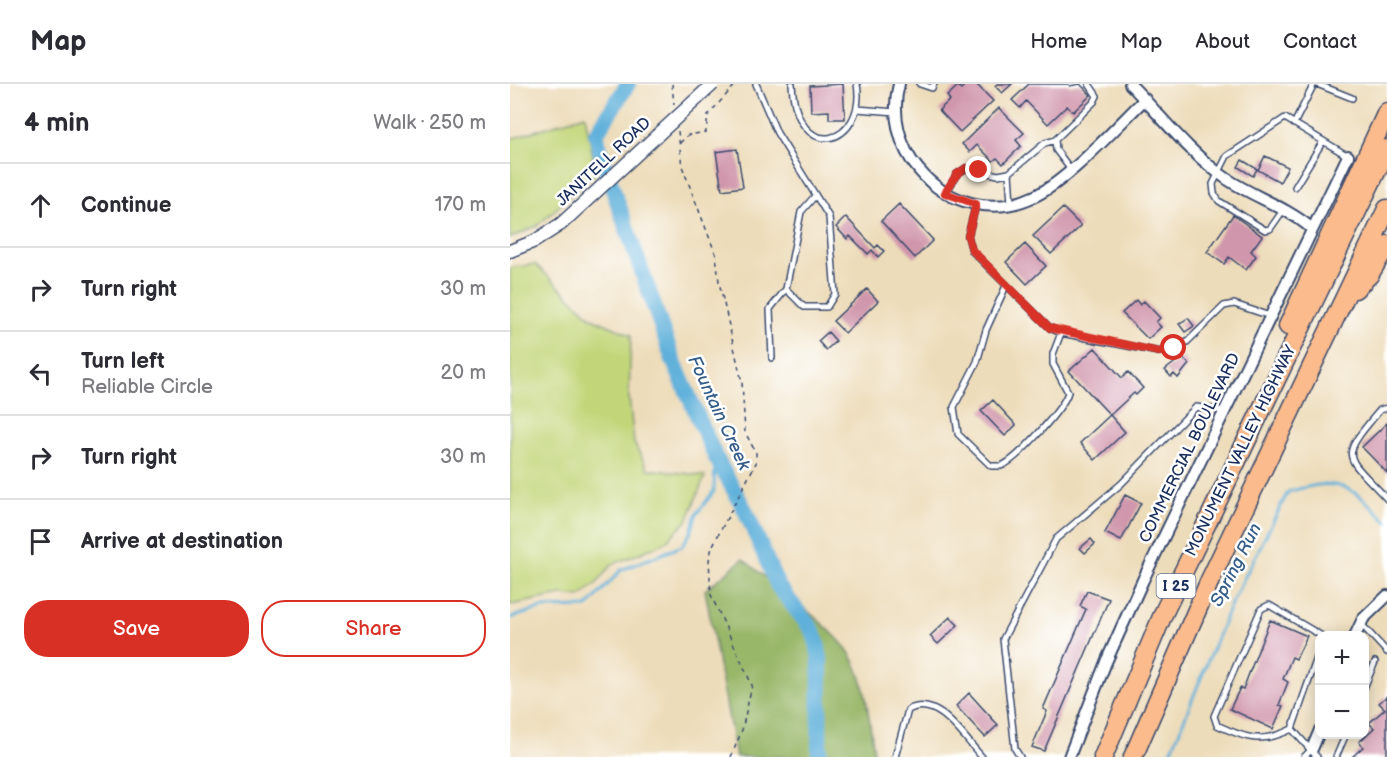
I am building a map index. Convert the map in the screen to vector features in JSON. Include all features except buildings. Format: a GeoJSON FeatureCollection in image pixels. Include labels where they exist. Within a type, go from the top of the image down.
{"type":"FeatureCollection","features":[{"type":"Feature","properties":{"kind":"highway"},"geometry":{"type":"LineString","coordinates":[[1256,418],[1274,358],[1387,112]]}},
{"type":"Feature","properties":{"kind":"highway","name":"MONUMENT VALLEY HIGHWAY"},"geometry":{"type":"LineString","coordinates":[[1103,757],[1164,612],[1387,149]]}},
{"type":"Feature","properties":{"kind":"highway","name":"MONUMENT VALLEY HIGHWAY"},"geometry":{"type":"LineString","coordinates":[[1133,757],[1210,580],[1387,209]]}},
{"type":"Feature","properties":{"kind":"highway"},"geometry":{"type":"LineString","coordinates":[[1343,300],[1369,275],[1387,245]]}},
{"type":"Feature","properties":{"kind":"street","name":"JANITELL ROAD"},"geometry":{"type":"LineString","coordinates":[[510,251],[535,241],[561,224],[712,84]]}},
{"type":"Feature","properties":{"kind":"street"},"geometry":{"type":"LineString","coordinates":[[899,84],[896,112],[900,135],[910,158],[924,177],[945,193],[976,204],[1011,204],[1035,196],[1071,170],[1145,99]]}},
{"type":"Feature","properties":{"kind":"street"},"geometry":{"type":"LineString","coordinates":[[1130,84],[1219,173],[1284,209],[1311,228]]}},
{"type":"Feature","properties":{"kind":"street","name":"COMMERCIAL BOULEVARD"},"geometry":{"type":"LineString","coordinates":[[1069,757],[1106,662],[1143,580],[1226,411],[1311,228],[1348,156]]}},
{"type":"Feature","properties":{"kind":"street"},"geometry":{"type":"LineString","coordinates":[[1357,631],[1360,624],[1387,596]]}},
{"type":"Feature","properties":{"kind":"lane"},"geometry":{"type":"LineString","coordinates":[[756,84],[777,133],[800,166],[814,197],[829,217],[835,294],[827,307],[804,307],[786,289]]}},
{"type":"Feature","properties":{"kind":"lane"},"geometry":{"type":"LineString","coordinates":[[792,84],[803,126],[810,136],[823,140],[832,138],[853,121],[857,109],[857,84]]}},
{"type":"Feature","properties":{"kind":"lane"},"geometry":{"type":"LineString","coordinates":[[920,84],[932,88],[934,84]]}},
{"type":"Feature","properties":{"kind":"lane"},"geometry":{"type":"LineString","coordinates":[[945,193],[957,174],[966,168],[998,175],[1009,173],[1045,144],[1055,140],[1094,102],[1097,96],[1089,84]]}},
{"type":"Feature","properties":{"kind":"lane"},"geometry":{"type":"LineString","coordinates":[[1294,124],[1316,84],[1352,98]]}},
{"type":"Feature","properties":{"kind":"lane"},"geometry":{"type":"LineString","coordinates":[[857,109],[896,112]]}},
{"type":"Feature","properties":{"kind":"lane"},"geometry":{"type":"LineString","coordinates":[[1284,209],[1277,222],[1270,229],[1265,230],[1219,201],[1214,193],[1214,184],[1227,156],[1285,118],[1348,156]]}},
{"type":"Feature","properties":{"kind":"lane"},"geometry":{"type":"LineString","coordinates":[[1055,140],[1056,150],[1071,170]]}},
{"type":"Feature","properties":{"kind":"lane"},"geometry":{"type":"LineString","coordinates":[[1295,188],[1323,141]]}},
{"type":"Feature","properties":{"kind":"lane"},"geometry":{"type":"LineString","coordinates":[[1009,173],[1011,204]]}},
{"type":"Feature","properties":{"kind":"lane"},"geometry":{"type":"LineString","coordinates":[[772,358],[770,309],[786,289],[801,212],[814,197]]}},
{"type":"Feature","properties":{"kind":"lane"},"geometry":{"type":"LineString","coordinates":[[976,204],[968,236],[972,250],[1050,328],[1061,333],[1159,352],[1187,342],[1224,306],[1234,304],[1270,316]]}},
{"type":"Feature","properties":{"kind":"lane"},"geometry":{"type":"LineString","coordinates":[[1006,286],[986,330],[977,362],[954,407],[958,434],[991,466],[1000,466],[1010,459],[1053,418],[1066,399],[1068,392],[1053,364],[1053,354],[1061,333]]}},
{"type":"Feature","properties":{"kind":"lane"},"geometry":{"type":"LineString","coordinates":[[1020,757],[1015,749],[1003,639],[1056,539],[1120,484],[1196,408],[1208,407],[1226,411]]}},
{"type":"Feature","properties":{"kind":"lane"},"geometry":{"type":"LineString","coordinates":[[1387,408],[1380,410],[1352,444],[1351,455],[1353,463],[1387,499]]}},
{"type":"Feature","properties":{"kind":"lane"},"geometry":{"type":"LineString","coordinates":[[1315,632],[1269,605],[1261,609],[1214,716],[1216,725],[1246,739],[1274,738],[1292,729],[1315,663]]}},
{"type":"Feature","properties":{"kind":"lane"},"geometry":{"type":"LineString","coordinates":[[1360,624],[1387,652]]}},
{"type":"Feature","properties":{"kind":"lane"},"geometry":{"type":"LineString","coordinates":[[1366,685],[1375,662]]}},
{"type":"Feature","properties":{"kind":"lane"},"geometry":{"type":"LineString","coordinates":[[895,757],[908,710],[918,704],[932,707],[940,712],[982,757]]}},
{"type":"Feature","properties":{"kind":"lane"},"geometry":{"type":"LineString","coordinates":[[1292,729],[1314,753],[1304,757]]}},
{"type":"Feature","properties":{"kind":"lane"},"geometry":{"type":"LineString","coordinates":[[1336,757],[1344,739]]}},
{"type":"Feature","properties":{"kind":"path"},"geometry":{"type":"LineString","coordinates":[[672,84],[675,114]]}},
{"type":"Feature","properties":{"kind":"path"},"geometry":{"type":"LineString","coordinates":[[679,143],[688,135],[706,132],[708,115],[736,84]]}},
{"type":"Feature","properties":{"kind":"path"},"geometry":{"type":"LineString","coordinates":[[677,124],[682,166],[716,255],[719,282],[742,382],[745,432],[756,453],[756,463],[720,532],[709,560],[711,595],[752,685],[742,730],[731,757]]}},
{"type":"Feature","properties":{"kind":"green space"},"geometry":{"type":"Polygon","coordinates":[[[585,115],[596,173],[537,226],[510,238],[510,139],[585,115]]]}},
{"type":"Feature","properties":{"kind":"green space"},"geometry":{"type":"Polygon","coordinates":[[[535,264],[592,318],[631,335],[629,397],[634,443],[648,469],[705,476],[687,521],[664,543],[611,565],[597,583],[580,597],[561,595],[510,605],[510,268],[535,264]]]}},
{"type":"Feature","properties":{"kind":"green space"},"geometry":{"type":"Polygon","coordinates":[[[743,559],[829,630],[850,654],[861,677],[875,757],[736,757],[705,590],[743,559]]]}},
{"type":"Feature","properties":{"kind":"waterway","name":"Fountain Creek"},"geometry":{"type":"LineString","coordinates":[[628,84],[596,134],[603,161],[673,360],[715,456],[745,510],[778,586],[813,631],[820,659],[819,757]]}},
{"type":"Feature","properties":{"kind":"waterway"},"geometry":{"type":"LineString","coordinates":[[510,618],[542,608],[587,607],[621,570],[682,546],[691,532],[696,515],[714,491],[715,456]]}},
{"type":"Feature","properties":{"kind":"waterway","name":"Spring Run"},"geometry":{"type":"LineString","coordinates":[[1169,757],[1230,606],[1288,492],[1320,485],[1344,487],[1364,499],[1387,522]]}},
{"type":"Feature","properties":{"kind":"route"},"geometry":{"type":"LineString","coordinates":[[979,170],[966,168],[957,174],[945,193],[961,201],[976,204],[968,236],[972,250],[1050,328],[1061,333],[1159,352],[1174,348]]}}]}
